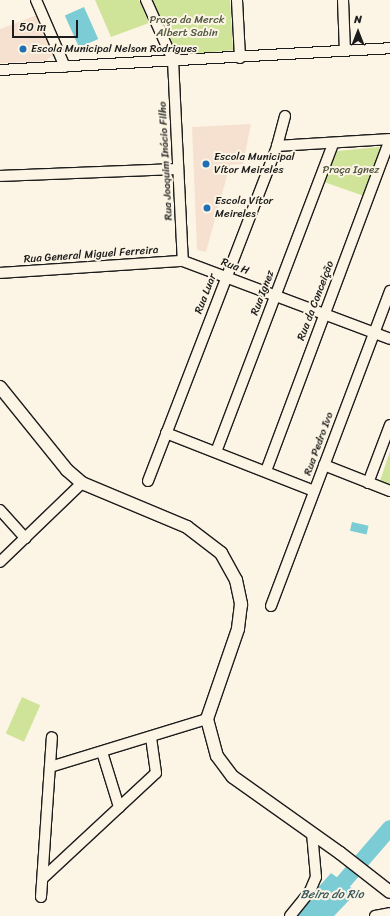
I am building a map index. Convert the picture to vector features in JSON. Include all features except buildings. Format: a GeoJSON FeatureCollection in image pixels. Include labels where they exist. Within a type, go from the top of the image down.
{"type":"FeatureCollection","features":[{"type":"Feature","properties":{"kind":"main road"},"geometry":{"type":"LineString","coordinates":[[0,387],[67,470],[82,484],[197,532],[221,553],[233,572],[239,591],[240,621],[207,719],[214,750],[233,777],[340,853],[387,889]]}},
{"type":"Feature","properties":{"kind":"street"},"geometry":{"type":"LineString","coordinates":[[36,0],[65,67]]}},
{"type":"Feature","properties":{"kind":"street"},"geometry":{"type":"LineString","coordinates":[[146,0],[173,60]]}},
{"type":"Feature","properties":{"kind":"street"},"geometry":{"type":"LineString","coordinates":[[237,0],[240,58]]}},
{"type":"Feature","properties":{"kind":"street"},"geometry":{"type":"LineString","coordinates":[[343,0],[345,51]]}},
{"type":"Feature","properties":{"kind":"street"},"geometry":{"type":"LineString","coordinates":[[0,70],[173,60],[240,58],[390,48]]}},
{"type":"Feature","properties":{"kind":"street","name":"Rua Joaquim Inácio Filho"},"geometry":{"type":"LineString","coordinates":[[173,60],[183,261]]}},
{"type":"Feature","properties":{"kind":"street","name":"Rua Luar"},"geometry":{"type":"LineString","coordinates":[[148,481],[225,276],[277,146],[285,116]]}},
{"type":"Feature","properties":{"kind":"street"},"geometry":{"type":"LineString","coordinates":[[277,146],[390,140]]}},
{"type":"Feature","properties":{"kind":"street","name":"Rua da Conceição"},"geometry":{"type":"LineString","coordinates":[[266,471],[390,140]]}},
{"type":"Feature","properties":{"kind":"street","name":"Rua Ignez"},"geometry":{"type":"LineString","coordinates":[[216,452],[333,144]]}},
{"type":"Feature","properties":{"kind":"street"},"geometry":{"type":"LineString","coordinates":[[0,176],[178,169]]}},
{"type":"Feature","properties":{"kind":"street","name":"Rua H"},"geometry":{"type":"LineString","coordinates":[[183,261],[276,294],[390,339]]}},
{"type":"Feature","properties":{"kind":"street","name":"Rua General Miguel Ferreira"},"geometry":{"type":"LineString","coordinates":[[0,273],[183,261]]}},
{"type":"Feature","properties":{"kind":"street","name":"Rua Pedro Ivo"},"geometry":{"type":"LineString","coordinates":[[271,606],[373,332],[390,291]]}},
{"type":"Feature","properties":{"kind":"street"},"geometry":{"type":"LineString","coordinates":[[368,483],[390,425]]}},
{"type":"Feature","properties":{"kind":"street"},"geometry":{"type":"LineString","coordinates":[[166,433],[314,490]]}},
{"type":"Feature","properties":{"kind":"street"},"geometry":{"type":"LineString","coordinates":[[324,465],[390,491]]}},
{"type":"Feature","properties":{"kind":"street"},"geometry":{"type":"LineString","coordinates":[[0,562],[82,484]]}},
{"type":"Feature","properties":{"kind":"street"},"geometry":{"type":"LineString","coordinates":[[0,510],[26,538]]}},
{"type":"Feature","properties":{"kind":"street"},"geometry":{"type":"LineString","coordinates":[[50,767],[151,739],[207,719]]}},
{"type":"Feature","properties":{"kind":"street"},"geometry":{"type":"LineString","coordinates":[[41,897],[52,737]]}},
{"type":"Feature","properties":{"kind":"street"},"geometry":{"type":"LineString","coordinates":[[43,878],[156,773],[151,739]]}},
{"type":"Feature","properties":{"kind":"street"},"geometry":{"type":"LineString","coordinates":[[102,752],[119,807]]}},
{"type":"Feature","properties":{"kind":"street"},"geometry":{"type":"LineString","coordinates":[[290,916],[310,891],[316,877],[312,833]]}},
{"type":"Feature","properties":{"kind":"street"},"geometry":{"type":"LineString","coordinates":[[375,916],[390,913]]}},
{"type":"Feature","properties":{"kind":"shaded area"},"geometry":{"type":"Polygon","coordinates":[[[37,15],[53,55],[45,61],[0,63],[0,29],[37,15]]]}},
{"type":"Feature","properties":{"kind":"shaded area","name":"Escola Vítor Meireles"},"geometry":{"type":"Polygon","coordinates":[[[251,124],[243,164],[230,165],[206,252],[197,250],[192,127],[251,124]]]}},
{"type":"Feature","properties":{"kind":"green space"},"geometry":{"type":"Polygon","coordinates":[[[95,0],[139,0],[149,23],[111,37],[95,0]]]}},
{"type":"Feature","properties":{"kind":"green space","name":"Praça da Merck Albert Sabin"},"geometry":{"type":"Polygon","coordinates":[[[144,0],[230,0],[233,50],[169,56],[144,0]]]}},
{"type":"Feature","properties":{"kind":"green space","name":"Praça Ignez"},"geometry":{"type":"Polygon","coordinates":[[[379,147],[381,153],[364,196],[324,182],[337,151],[379,147]]]}},
{"type":"Feature","properties":{"kind":"green space"},"geometry":{"type":"Polygon","coordinates":[[[390,451],[390,488],[379,484],[390,451]]]}},
{"type":"Feature","properties":{"kind":"green space"},"geometry":{"type":"Polygon","coordinates":[[[22,697],[40,705],[24,742],[6,734],[22,697]]]}},
{"type":"Feature","properties":{"kind":"water"},"geometry":{"type":"Polygon","coordinates":[[[84,7],[98,39],[79,48],[65,16],[84,7]]]}},
{"type":"Feature","properties":{"kind":"water"},"geometry":{"type":"Polygon","coordinates":[[[352,522],[369,526],[367,535],[350,531],[352,522]]]}},
{"type":"Feature","properties":{"kind":"water","name":"Beira do Rio"},"geometry":{"type":"Polygon","coordinates":[[[331,873],[357,892],[334,916],[293,916],[331,873]]]}},
{"type":"Feature","properties":{"kind":"waterway"},"geometry":{"type":"LineString","coordinates":[[314,916],[390,828]]}},
{"type":"Feature","properties":{"kind":"place","name":"Escola Municipal Nelson Rodrigues"},"geometry":{"type":"Point","coordinates":[23,49]}},
{"type":"Feature","properties":{"kind":"place","name":"Escola Municipal Vítor Meireles"},"geometry":{"type":"Point","coordinates":[206,164]}},
{"type":"Feature","properties":{"kind":"place","name":"Escola Vítor Meireles"},"geometry":{"type":"Point","coordinates":[207,208]}}]}
